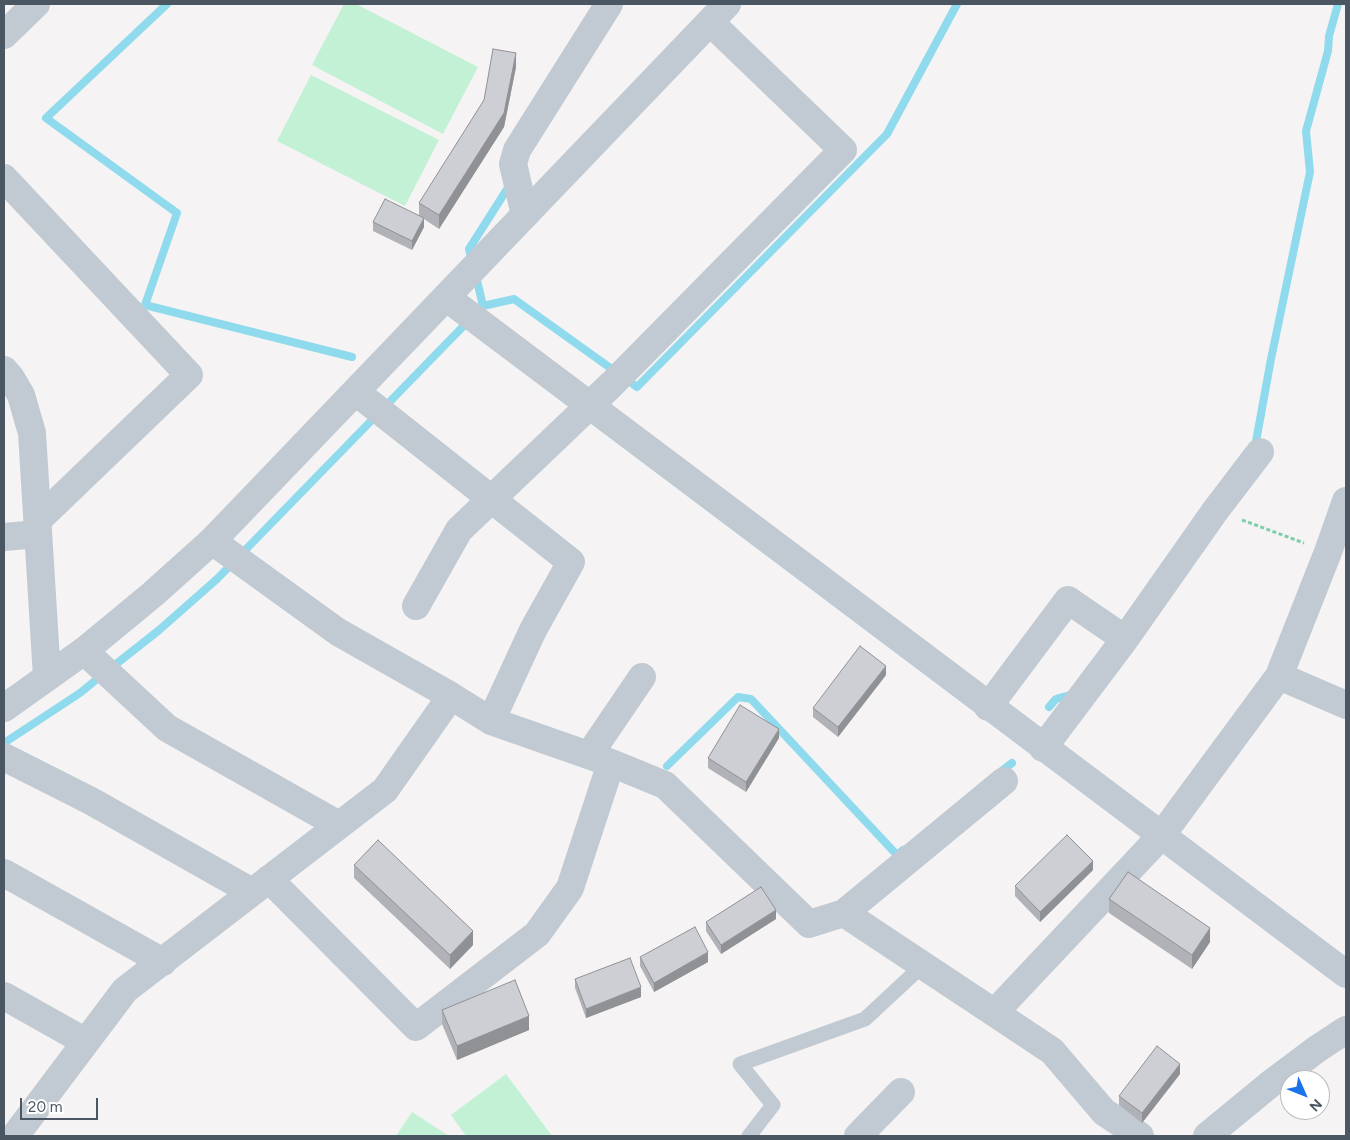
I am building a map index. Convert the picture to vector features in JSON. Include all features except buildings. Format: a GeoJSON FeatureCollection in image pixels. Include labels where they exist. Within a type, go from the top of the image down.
{"type":"FeatureCollection","features":[{"type":"Feature","properties":{"kind":"street"},"geometry":{"type":"LineString","coordinates":[[4,35],[36,4]]}},
{"type":"Feature","properties":{"kind":"street"},"geometry":{"type":"LineString","coordinates":[[525,216],[513,164],[517,150],[609,4]]}},
{"type":"Feature","properties":{"kind":"street"},"geometry":{"type":"LineString","coordinates":[[4,708],[47,677],[99,665],[154,594],[228,553],[364,397],[455,304],[525,216],[719,13],[843,150],[590,406],[491,497],[459,530],[416,606]]}},
{"type":"Feature","properties":{"kind":"street"},"geometry":{"type":"LineString","coordinates":[[4,178],[189,375],[38,527],[4,537]]}},
{"type":"Feature","properties":{"kind":"street"},"geometry":{"type":"LineString","coordinates":[[455,304],[988,707],[1346,972]]}},
{"type":"Feature","properties":{"kind":"street"},"geometry":{"type":"LineString","coordinates":[[4,370],[21,395],[32,433],[47,677]]}},
{"type":"Feature","properties":{"kind":"street"},"geometry":{"type":"LineString","coordinates":[[364,397],[571,562],[533,630],[491,720]]}},
{"type":"Feature","properties":{"kind":"street"},"geometry":{"type":"LineString","coordinates":[[1043,748],[1125,638],[1215,510],[1260,452]]}},
{"type":"Feature","properties":{"kind":"street"},"geometry":{"type":"LineString","coordinates":[[995,1012],[1161,836],[1280,676],[1328,552],[1344,517]]}},
{"type":"Feature","properties":{"kind":"street"},"geometry":{"type":"LineString","coordinates":[[228,553],[338,632],[491,720],[600,759],[665,786],[809,924],[844,913],[1004,781]]}},
{"type":"Feature","properties":{"kind":"street"},"geometry":{"type":"LineString","coordinates":[[988,707],[1068,600],[1125,638]]}},
{"type":"Feature","properties":{"kind":"street"},"geometry":{"type":"LineString","coordinates":[[99,665],[167,728],[339,825]]}},
{"type":"Feature","properties":{"kind":"street"},"geometry":{"type":"LineString","coordinates":[[1280,676],[1346,706]]}},
{"type":"Feature","properties":{"kind":"street"},"geometry":{"type":"LineString","coordinates":[[5,758],[261,886],[416,1027],[537,934],[570,888],[600,759],[642,677]]}},
{"type":"Feature","properties":{"kind":"street"},"geometry":{"type":"LineString","coordinates":[[15,1136],[125,990],[385,790],[451,696]]}},
{"type":"Feature","properties":{"kind":"street"},"geometry":{"type":"LineString","coordinates":[[4,873],[163,962]]}},
{"type":"Feature","properties":{"kind":"street"},"geometry":{"type":"LineString","coordinates":[[844,913],[1052,1051],[1104,1112],[1140,1136]]}},
{"type":"Feature","properties":{"kind":"street"},"geometry":{"type":"LineString","coordinates":[[4,996],[86,1042]]}},
{"type":"Feature","properties":{"kind":"street"},"geometry":{"type":"LineString","coordinates":[[1207,1136],[1269,1085],[1346,1030]]}},
{"type":"Feature","properties":{"kind":"street"},"geometry":{"type":"LineString","coordinates":[[858,1136],[901,1092]]}},
{"type":"Feature","properties":{"kind":"lane"},"geometry":{"type":"LineString","coordinates":[[749,1136],[773,1104],[740,1064],[865,1019],[922,966]]}},
{"type":"Feature","properties":{"kind":"path"},"geometry":{"type":"LineString","coordinates":[[1215,510],[1328,552]]}},
{"type":"Feature","properties":{"kind":"green space"},"geometry":{"type":"Polygon","coordinates":[[[344,4],[356,4],[478,67],[443,134],[312,65],[344,4]]]}},
{"type":"Feature","properties":{"kind":"green space"},"geometry":{"type":"Polygon","coordinates":[[[311,75],[439,140],[405,206],[277,141],[311,75]]]}},
{"type":"Feature","properties":{"kind":"green space"},"geometry":{"type":"Polygon","coordinates":[[[506,1074],[552,1136],[466,1136],[451,1115],[506,1074]]]}},
{"type":"Feature","properties":{"kind":"green space"},"geometry":{"type":"Polygon","coordinates":[[[412,1112],[449,1136],[396,1136],[412,1112]]]}},
{"type":"Feature","properties":{"kind":"waterway"},"geometry":{"type":"LineString","coordinates":[[167,4],[46,118],[177,213],[145,305],[352,357]]}},
{"type":"Feature","properties":{"kind":"waterway"},"geometry":{"type":"LineString","coordinates":[[111,668],[158,631],[217,579],[483,306],[514,299],[637,387],[887,134],[957,4]]}},
{"type":"Feature","properties":{"kind":"waterway"},"geometry":{"type":"LineString","coordinates":[[1255,447],[1271,359],[1310,172],[1306,131],[1328,51],[1329,36],[1338,4]]}},
{"type":"Feature","properties":{"kind":"waterway"},"geometry":{"type":"LineString","coordinates":[[472,262],[469,249],[511,183]]}},
{"type":"Feature","properties":{"kind":"waterway"},"geometry":{"type":"LineString","coordinates":[[476,276],[483,306]]}},
{"type":"Feature","properties":{"kind":"waterway"},"geometry":{"type":"LineString","coordinates":[[4,743],[80,693],[102,675]]}},
{"type":"Feature","properties":{"kind":"waterway"},"geometry":{"type":"LineString","coordinates":[[1049,707],[1056,699],[1073,694]]}},
{"type":"Feature","properties":{"kind":"waterway"},"geometry":{"type":"LineString","coordinates":[[667,766],[738,697],[751,699],[897,855],[903,850]]}},
{"type":"Feature","properties":{"kind":"waterway"},"geometry":{"type":"LineString","coordinates":[[998,774],[1012,763]]}}]}
